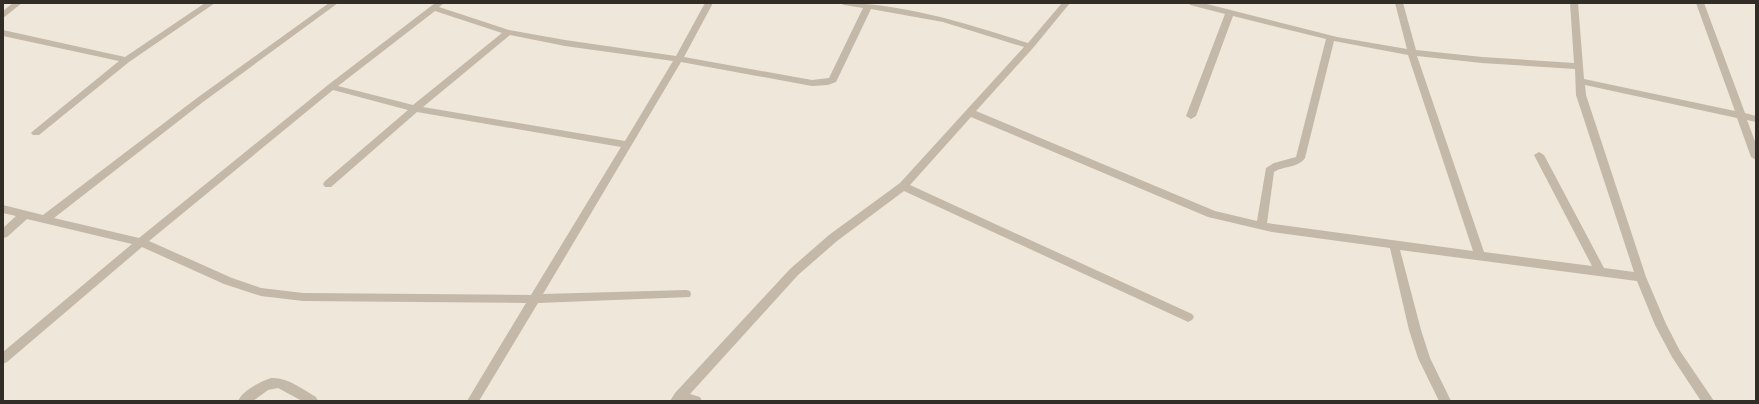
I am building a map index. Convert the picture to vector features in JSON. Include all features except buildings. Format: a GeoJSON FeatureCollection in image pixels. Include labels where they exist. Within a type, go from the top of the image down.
{"type":"FeatureCollection","features":[{"type":"Feature","properties":{"kind":"street"},"geometry":{"type":"LineString","coordinates":[[3,15],[18,3]]}},
{"type":"Feature","properties":{"kind":"street"},"geometry":{"type":"LineString","coordinates":[[36,133],[126,60],[211,3]]}},
{"type":"Feature","properties":{"kind":"street"},"geometry":{"type":"LineString","coordinates":[[44,220],[200,100],[334,3]]}},
{"type":"Feature","properties":{"kind":"street"},"geometry":{"type":"LineString","coordinates":[[473,401],[679,60],[709,3]]}},
{"type":"Feature","properties":{"kind":"street"},"geometry":{"type":"LineString","coordinates":[[844,3],[944,20],[1030,46]]}},
{"type":"Feature","properties":{"kind":"street"},"geometry":{"type":"LineString","coordinates":[[678,399],[794,272],[833,238],[904,186],[1030,46],[1066,3]]}},
{"type":"Feature","properties":{"kind":"street"},"geometry":{"type":"LineString","coordinates":[[1193,3],[1331,37],[1412,53],[1579,66]]}},
{"type":"Feature","properties":{"kind":"street"},"geometry":{"type":"LineString","coordinates":[[1399,3],[1412,53],[1480,257]]}},
{"type":"Feature","properties":{"kind":"street"},"geometry":{"type":"LineString","coordinates":[[1574,3],[1581,95],[1641,277],[1661,325],[1676,354],[1708,401]]}},
{"type":"Feature","properties":{"kind":"street"},"geometry":{"type":"LineString","coordinates":[[1700,3],[1756,157]]}},
{"type":"Feature","properties":{"kind":"street"},"geometry":{"type":"LineString","coordinates":[[3,359],[140,242],[331,87],[436,6],[508,32],[565,43],[679,60],[812,83],[827,83],[833,80],[868,6]]}},
{"type":"Feature","properties":{"kind":"street"},"geometry":{"type":"LineString","coordinates":[[1191,116],[1230,12]]}},
{"type":"Feature","properties":{"kind":"street"},"geometry":{"type":"LineString","coordinates":[[328,184],[415,108],[508,32]]}},
{"type":"Feature","properties":{"kind":"street"},"geometry":{"type":"LineString","coordinates":[[3,33],[126,60]]}},
{"type":"Feature","properties":{"kind":"street"},"geometry":{"type":"LineString","coordinates":[[1262,226],[1269,170],[1277,165],[1297,161],[1300,158],[1331,37]]}},
{"type":"Feature","properties":{"kind":"street"},"geometry":{"type":"LineString","coordinates":[[1580,81],[1756,119]]}},
{"type":"Feature","properties":{"kind":"street"},"geometry":{"type":"LineString","coordinates":[[331,87],[415,108],[628,145]]}},
{"type":"Feature","properties":{"kind":"street"},"geometry":{"type":"LineString","coordinates":[[969,112],[1212,214],[1240,222],[1480,257],[1641,277]]}},
{"type":"Feature","properties":{"kind":"street"},"geometry":{"type":"LineString","coordinates":[[1539,155],[1600,271]]}},
{"type":"Feature","properties":{"kind":"street"},"geometry":{"type":"LineString","coordinates":[[904,186],[1188,318]]}},
{"type":"Feature","properties":{"kind":"street"},"geometry":{"type":"LineString","coordinates":[[3,209],[140,242],[228,281],[261,292],[303,297],[534,299],[686,294]]}},
{"type":"Feature","properties":{"kind":"street"},"geometry":{"type":"LineString","coordinates":[[3,234],[24,215]]}},
{"type":"Feature","properties":{"kind":"street"},"geometry":{"type":"LineString","coordinates":[[1394,245],[1415,330],[1424,358],[1445,401]]}},
{"type":"Feature","properties":{"kind":"street"},"geometry":{"type":"LineString","coordinates":[[244,401],[262,387],[272,382],[281,383],[312,401]]}},
{"type":"Feature","properties":{"kind":"street"},"geometry":{"type":"LineString","coordinates":[[678,399],[696,401]]}}]}
